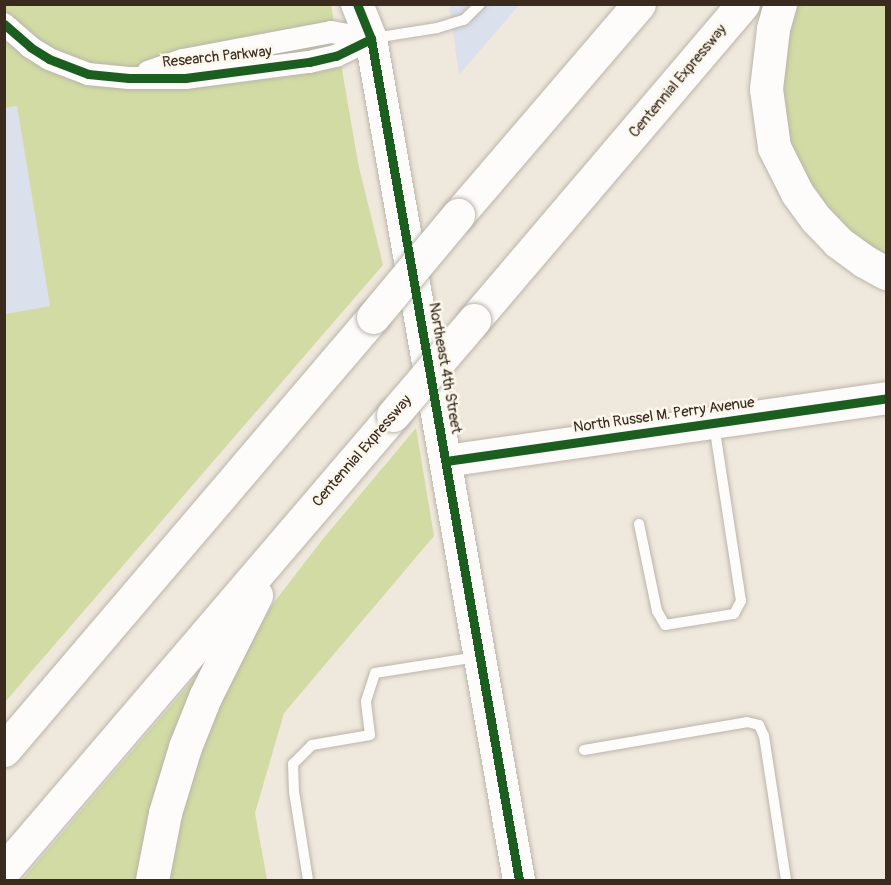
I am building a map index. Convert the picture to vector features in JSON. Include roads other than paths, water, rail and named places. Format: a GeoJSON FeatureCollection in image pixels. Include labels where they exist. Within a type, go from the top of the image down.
{"type":"FeatureCollection","features":[{"type":"Feature","properties":{"kind":"highway"},"geometry":{"type":"LineString","coordinates":[[4,750],[639,4]]}},
{"type":"Feature","properties":{"kind":"highway","name":"Centennial Expressway"},"geometry":{"type":"LineString","coordinates":[[4,870],[743,4]]}},
{"type":"Feature","properties":{"kind":"highway"},"geometry":{"type":"LineString","coordinates":[[780,4],[772,29],[766,89],[774,147],[797,194],[816,219],[838,242],[864,261],[886,273]]}},
{"type":"Feature","properties":{"kind":"highway"},"geometry":{"type":"LineString","coordinates":[[152,880],[168,802],[205,697],[258,591],[291,533]]}},
{"type":"Feature","properties":{"kind":"main road","name":"Northeast 4th Street"},"geometry":{"type":"LineString","coordinates":[[357,4],[371,39],[519,880]]}},
{"type":"Feature","properties":{"kind":"main road","name":"Northeast 4th Street"},"geometry":{"type":"LineString","coordinates":[[371,39],[373,4]]}},
{"type":"Feature","properties":{"kind":"main road","name":"North Russel M. Perry Avenue"},"geometry":{"type":"LineString","coordinates":[[446,461],[886,398]]}},
{"type":"Feature","properties":{"kind":"street","name":"Research Parkway"},"geometry":{"type":"LineString","coordinates":[[5,26],[30,47],[50,59],[88,74],[129,78],[185,78],[309,62],[336,56],[371,39]]}},
{"type":"Feature","properties":{"kind":"lane"},"geometry":{"type":"LineString","coordinates":[[371,39],[437,28],[465,20],[480,4]]}},
{"type":"Feature","properties":{"kind":"lane"},"geometry":{"type":"LineString","coordinates":[[639,524],[657,611],[665,625],[734,615],[741,601],[714,423]]}},
{"type":"Feature","properties":{"kind":"lane"},"geometry":{"type":"LineString","coordinates":[[308,880],[294,792],[293,764],[312,745],[370,735],[366,701],[375,673],[480,657]]}},
{"type":"Feature","properties":{"kind":"lane"},"geometry":{"type":"LineString","coordinates":[[584,750],[747,722],[759,725],[765,736],[786,880]]}}]}
